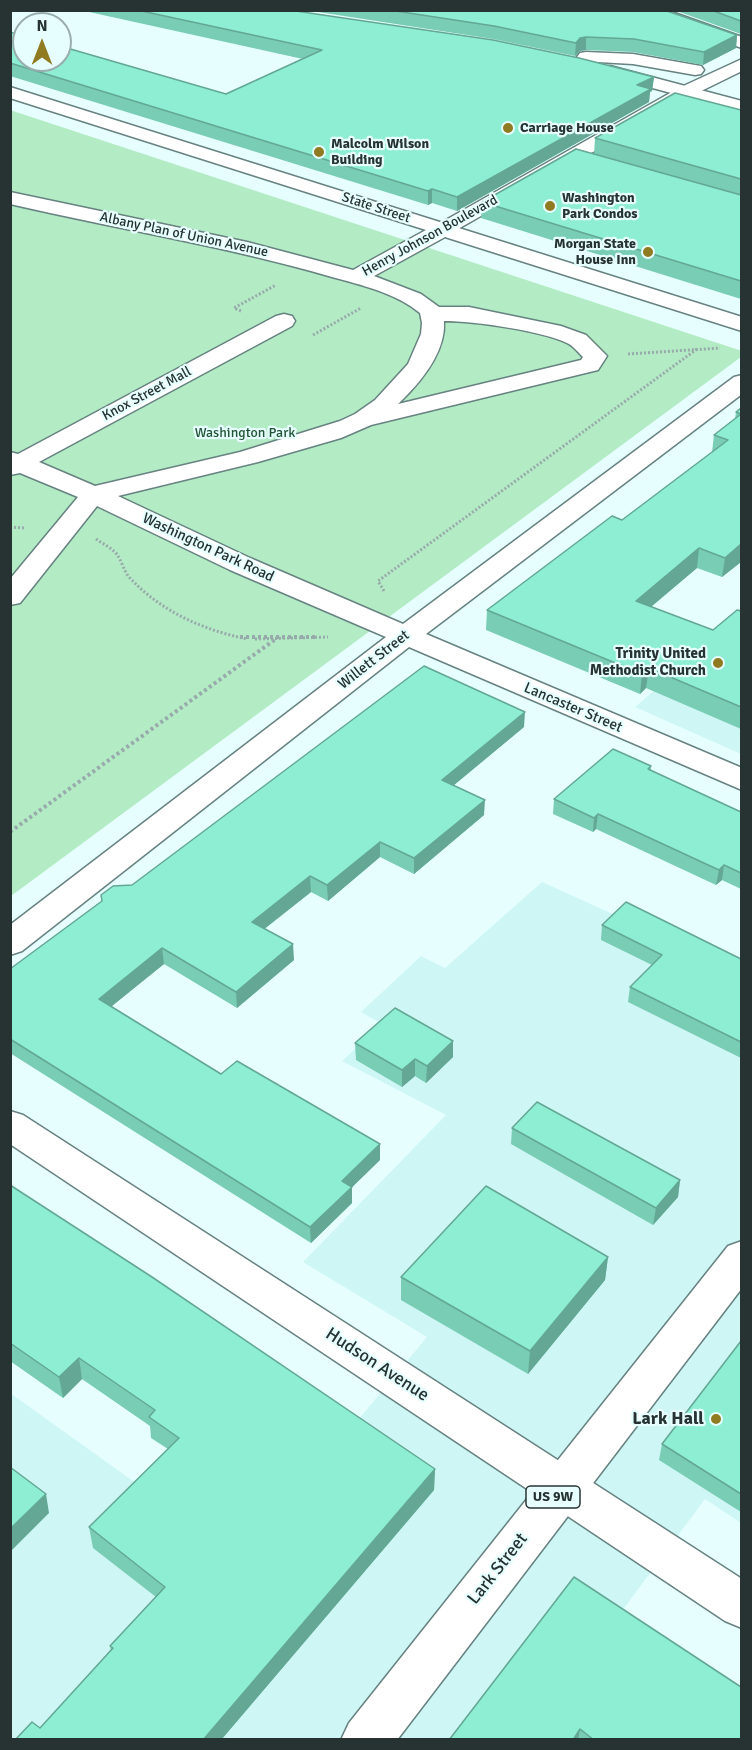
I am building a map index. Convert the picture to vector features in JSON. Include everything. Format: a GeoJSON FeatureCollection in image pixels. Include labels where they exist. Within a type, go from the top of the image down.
{"type":"FeatureCollection","features":[{"type":"Feature","properties":{"kind":"street"},"geometry":{"type":"LineString","coordinates":[[649,10],[741,43]]}},
{"type":"Feature","properties":{"kind":"street"},"geometry":{"type":"LineString","coordinates":[[695,70],[633,59],[578,59],[741,107]]}},
{"type":"Feature","properties":{"kind":"street","name":"Henry Johnson Boulevard"},"geometry":{"type":"LineString","coordinates":[[356,277],[685,92],[741,64]]}},
{"type":"Feature","properties":{"kind":"street","name":"State Street"},"geometry":{"type":"LineString","coordinates":[[10,92],[741,324]]}},
{"type":"Feature","properties":{"kind":"street"},"geometry":{"type":"LineString","coordinates":[[572,156],[593,162]]}},
{"type":"Feature","properties":{"kind":"street","name":"Albany Plan of Union Avenue"},"geometry":{"type":"LineString","coordinates":[[10,198],[265,251],[356,277]]}},
{"type":"Feature","properties":{"kind":"street","name":"Henry Johnson Boulevard"},"geometry":{"type":"LineString","coordinates":[[356,277],[423,304],[433,314]]}},
{"type":"Feature","properties":{"kind":"street"},"geometry":{"type":"LineString","coordinates":[[10,597],[93,494],[273,451],[363,420],[590,365],[595,356],[578,340],[553,331],[469,314],[433,314],[433,333],[416,368],[388,401],[363,420]]}},
{"type":"Feature","properties":{"kind":"street","name":"Knox Street Mall"},"geometry":{"type":"LineString","coordinates":[[14,463],[284,321]]}},
{"type":"Feature","properties":{"kind":"street","name":"Willett Street"},"geometry":{"type":"LineString","coordinates":[[10,943],[405,636],[741,382]]}},
{"type":"Feature","properties":{"kind":"street","name":"Washington Park Road"},"geometry":{"type":"LineString","coordinates":[[14,463],[93,494],[240,564],[405,636]]}},
{"type":"Feature","properties":{"kind":"street","name":"Lancaster Street"},"geometry":{"type":"LineString","coordinates":[[405,636],[741,780]]}},
{"type":"Feature","properties":{"kind":"street","name":"Hudson Avenue"},"geometry":{"type":"LineString","coordinates":[[10,1125],[562,1486],[741,1606]]}},
{"type":"Feature","properties":{"kind":"street","name":"Lark Street"},"geometry":{"type":"LineString","coordinates":[[366,1740],[741,1257]]}},
{"type":"Feature","properties":{"kind":"path"},"geometry":{"type":"LineString","coordinates":[[595,356],[730,348]]}},
{"type":"Feature","properties":{"kind":"path"},"geometry":{"type":"LineString","coordinates":[[390,600],[378,581],[698,350]]}},
{"type":"Feature","properties":{"kind":"path"},"geometry":{"type":"LineString","coordinates":[[10,526],[26,528]]}},
{"type":"Feature","properties":{"kind":"path"},"geometry":{"type":"LineString","coordinates":[[90,538],[97,539],[117,553],[128,575],[153,599],[184,619],[219,633],[238,637],[337,637]]}},
{"type":"Feature","properties":{"kind":"path"},"geometry":{"type":"LineString","coordinates":[[10,832],[277,638]]}},
{"type":"Feature","properties":{"kind":"shaded area"},"geometry":{"type":"Polygon","coordinates":[[[732,625],[741,629],[741,754],[635,707],[732,625]]]}},
{"type":"Feature","properties":{"kind":"shaded area"},"geometry":{"type":"Polygon","coordinates":[[[542,882],[741,972],[741,1523],[705,1499],[527,1739],[11,1739],[10,1393],[133,1481],[290,1502],[427,1337],[303,1262],[446,1115],[342,1061],[382,1024],[361,1012],[421,956],[445,968],[542,882]]]}},
{"type":"Feature","properties":{"kind":"green space","name":"Washington Park"},"geometry":{"type":"Polygon","coordinates":[[[10,110],[742,351],[741,357],[11,896],[10,110]]]}},
{"type":"Feature","properties":{"kind":"building"},"geometry":{"type":"Polygon","coordinates":[[[137,10],[289,10],[493,40],[654,77],[637,85],[651,89],[457,197],[432,189],[428,191],[39,72],[72,72],[72,49],[226,94],[322,50],[137,10]]]}},
{"type":"Feature","properties":{"kind":"building"},"geometry":{"type":"Polygon","coordinates":[[[389,10],[664,10],[737,35],[704,52],[634,39],[586,37],[580,38],[576,43],[494,26],[389,10]]]}},
{"type":"Feature","properties":{"kind":"building"},"geometry":{"type":"Polygon","coordinates":[[[711,10],[741,10],[741,21],[711,10]]]}},
{"type":"Feature","properties":{"kind":"building"},"geometry":{"type":"Polygon","coordinates":[[[10,32],[12,33],[12,64],[10,63],[10,32]]]}},
{"type":"Feature","properties":{"kind":"building"},"geometry":{"type":"Polygon","coordinates":[[[675,93],[741,110],[741,179],[595,138],[675,93]]]}},
{"type":"Feature","properties":{"kind":"building"},"geometry":{"type":"Polygon","coordinates":[[[576,149],[741,195],[741,281],[482,202],[576,149]]]}},
{"type":"Feature","properties":{"kind":"building"},"geometry":{"type":"Polygon","coordinates":[[[741,414],[741,544],[725,558],[699,548],[636,601],[713,630],[737,610],[741,611],[741,707],[649,668],[642,674],[487,610],[612,516],[622,520],[728,440],[714,435],[741,414]]]}},
{"type":"Feature","properties":{"kind":"building"},"geometry":{"type":"Polygon","coordinates":[[[424,666],[525,712],[442,780],[485,800],[414,858],[380,842],[327,885],[310,876],[252,922],[293,944],[236,992],[162,948],[99,999],[221,1074],[237,1061],[380,1144],[342,1181],[352,1187],[310,1227],[10,1039],[10,969],[102,901],[101,895],[113,886],[132,885],[424,666]]]}},
{"type":"Feature","properties":{"kind":"building"},"geometry":{"type":"Polygon","coordinates":[[[613,749],[651,766],[648,769],[741,812],[741,873],[724,865],[719,870],[598,814],[594,818],[554,799],[613,749]]]}},
{"type":"Feature","properties":{"kind":"building"},"geometry":{"type":"Polygon","coordinates":[[[626,902],[741,959],[741,1042],[630,987],[662,955],[602,925],[626,902]]]}},
{"type":"Feature","properties":{"kind":"building"},"geometry":{"type":"Polygon","coordinates":[[[395,1008],[453,1041],[427,1066],[415,1059],[402,1070],[355,1043],[395,1008]]]}},
{"type":"Feature","properties":{"kind":"building"},"geometry":{"type":"Polygon","coordinates":[[[537,1102],[680,1180],[656,1208],[512,1128],[537,1102]]]}},
{"type":"Feature","properties":{"kind":"building"},"geometry":{"type":"Polygon","coordinates":[[[10,1185],[152,1277],[435,1469],[203,1740],[15,1740],[32,1722],[40,1728],[113,1648],[110,1646],[165,1587],[89,1527],[179,1438],[149,1417],[155,1410],[79,1358],[59,1377],[10,1343],[10,1185]]]}},
{"type":"Feature","properties":{"kind":"building"},"geometry":{"type":"Polygon","coordinates":[[[486,1186],[608,1257],[530,1351],[401,1277],[486,1186]]]}},
{"type":"Feature","properties":{"kind":"building","name":"Lark Hall"},"geometry":{"type":"Polygon","coordinates":[[[741,1341],[741,1494],[662,1444],[741,1341]]]}},
{"type":"Feature","properties":{"kind":"building"},"geometry":{"type":"Polygon","coordinates":[[[10,1467],[46,1494],[10,1529],[10,1467]]]}},
{"type":"Feature","properties":{"kind":"building"},"geometry":{"type":"Polygon","coordinates":[[[574,1577],[741,1687],[741,1740],[594,1740],[580,1729],[573,1740],[449,1740],[574,1577]]]}},
{"type":"Feature","properties":{"kind":"place","name":"Carriage House"},"geometry":{"type":"Point","coordinates":[508,128]}},
{"type":"Feature","properties":{"kind":"place","name":"Malcolm Wilson Building"},"geometry":{"type":"Point","coordinates":[319,152]}},
{"type":"Feature","properties":{"kind":"place","name":"Washington Park Condos"},"geometry":{"type":"Point","coordinates":[550,206]}},
{"type":"Feature","properties":{"kind":"place","name":"Morgan State House Inn"},"geometry":{"type":"Point","coordinates":[648,252]}},
{"type":"Feature","properties":{"kind":"place","name":"Trinity United Methodist Church"},"geometry":{"type":"Point","coordinates":[718,663]}},
{"type":"Feature","properties":{"kind":"place","name":"Lark Hall"},"geometry":{"type":"Point","coordinates":[716,1419]}}]}
